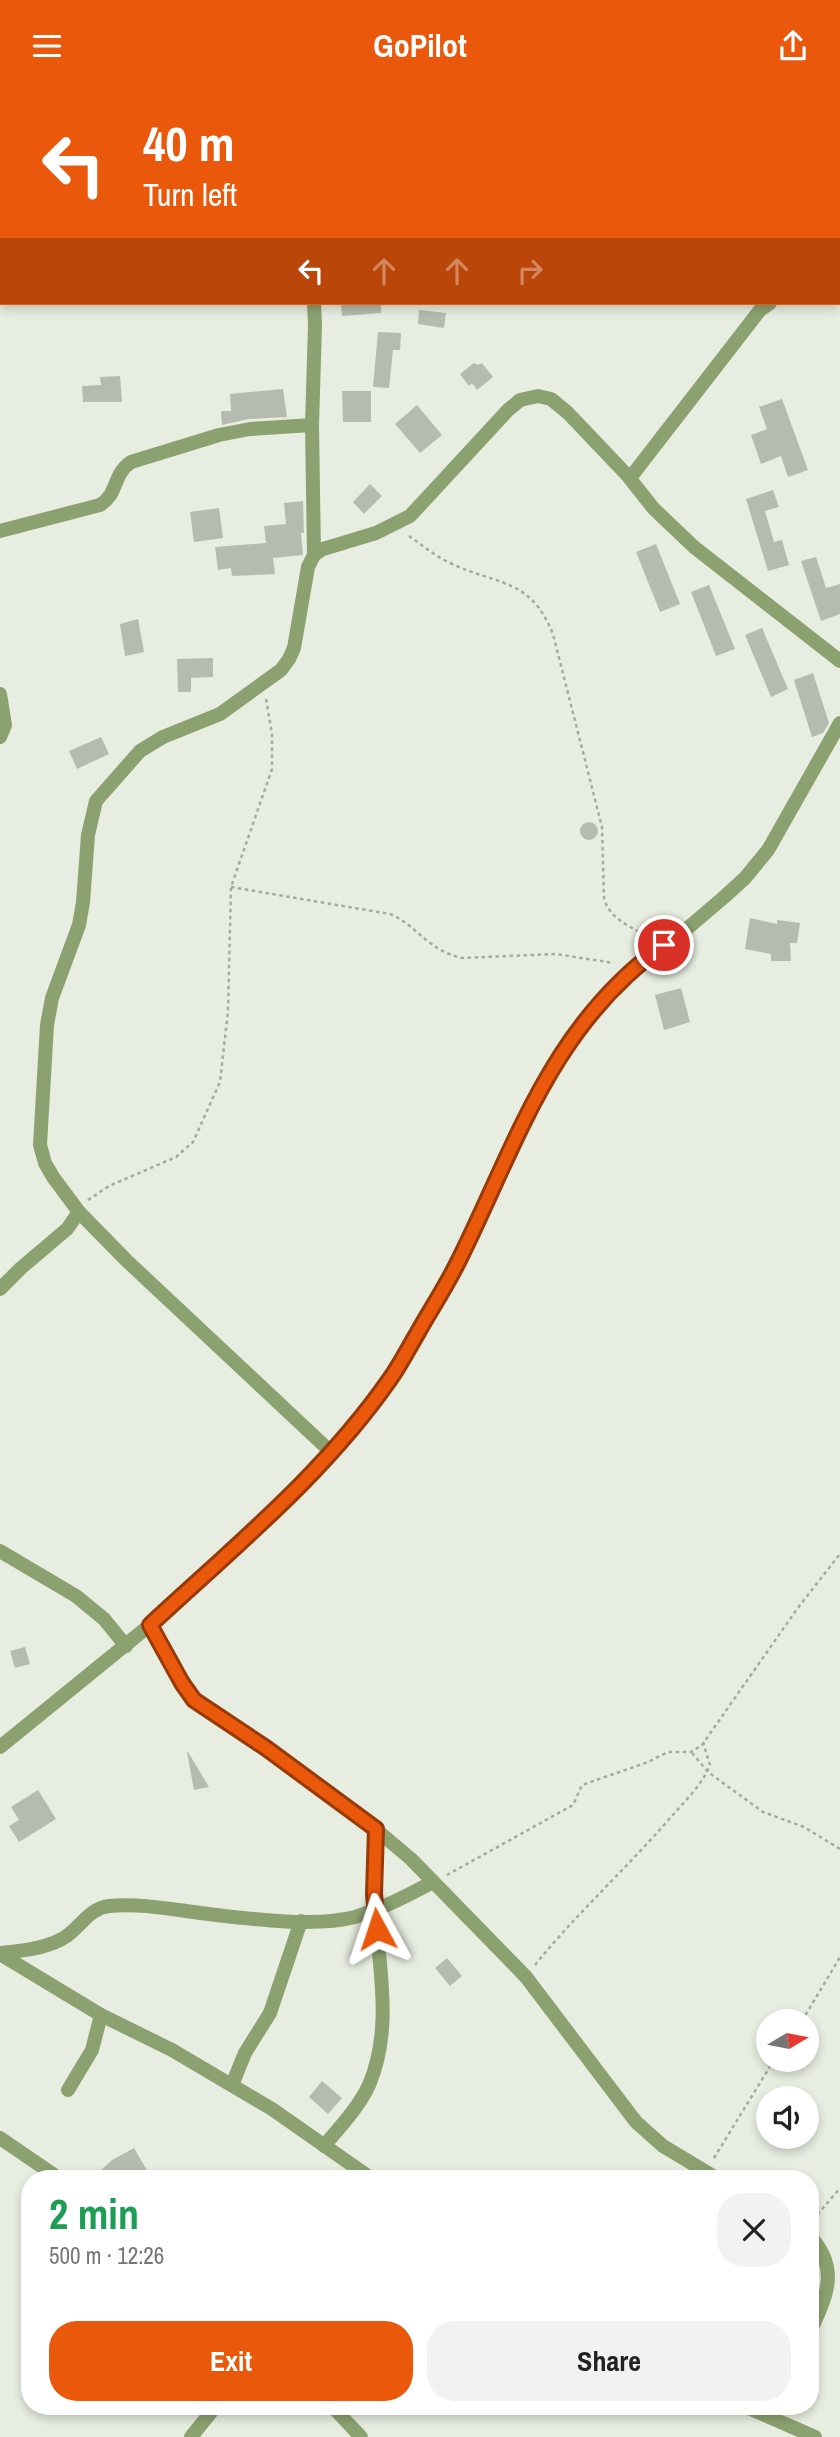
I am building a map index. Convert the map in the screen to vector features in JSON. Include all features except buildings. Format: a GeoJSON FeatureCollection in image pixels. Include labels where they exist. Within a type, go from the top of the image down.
{"type":"FeatureCollection","features":[{"type":"Feature","properties":{"kind":"street"},"geometry":{"type":"LineString","coordinates":[[314,305],[314,555],[308,567],[294,648],[281,670],[220,715],[163,737],[141,751],[104,789],[92,812],[79,925],[52,998],[47,1025],[39,1125],[40,1145],[46,1163],[79,1212],[126,1260],[331,1452]]}},
{"type":"Feature","properties":{"kind":"street"},"geometry":{"type":"LineString","coordinates":[[630,478],[760,310],[767,305]]}},
{"type":"Feature","properties":{"kind":"street"},"geometry":{"type":"LineString","coordinates":[[314,555],[323,549],[395,525],[410,516],[520,400],[538,396],[551,399],[568,413],[630,478],[654,509],[694,547],[840,660]]}},
{"type":"Feature","properties":{"kind":"street"},"geometry":{"type":"LineString","coordinates":[[0,531],[100,505],[113,494],[122,468],[131,462],[219,435],[250,429],[312,425]]}},
{"type":"Feature","properties":{"kind":"street"},"geometry":{"type":"LineString","coordinates":[[0,695],[5,725],[0,737]]}},
{"type":"Feature","properties":{"kind":"street"},"geometry":{"type":"LineString","coordinates":[[0,1747],[150,1625],[300,1487],[331,1452],[391,1378],[452,1273],[521,1125],[550,1072],[605,996],[635,966],[723,898],[757,864],[768,850],[840,723]]}},
{"type":"Feature","properties":{"kind":"street"},"geometry":{"type":"LineString","coordinates":[[0,1289],[67,1229],[79,1212]]}},
{"type":"Feature","properties":{"kind":"street"},"geometry":{"type":"LineString","coordinates":[[0,1551],[76,1596],[104,1619],[126,1646]]}},
{"type":"Feature","properties":{"kind":"street"},"geometry":{"type":"LineString","coordinates":[[150,1625],[194,1700],[266,1748],[376,1829],[433,1882],[526,1977],[636,2122],[653,2138],[704,2170]]}},
{"type":"Feature","properties":{"kind":"street"},"geometry":{"type":"LineString","coordinates":[[324,2146],[368,2087],[379,2054],[383,2030],[383,1997],[375,1910],[376,1829]]}},
{"type":"Feature","properties":{"kind":"street"},"geometry":{"type":"LineString","coordinates":[[0,1954],[51,1944],[65,1938],[93,1911],[111,1906],[139,1906],[231,1917],[301,1921],[352,1918],[433,1882]]}},
{"type":"Feature","properties":{"kind":"street"},"geometry":{"type":"LineString","coordinates":[[232,2085],[245,2053],[270,2013],[301,1921]]}},
{"type":"Feature","properties":{"kind":"street"},"geometry":{"type":"LineString","coordinates":[[0,1954],[101,2015],[172,2050],[272,2109],[359,2170]]}},
{"type":"Feature","properties":{"kind":"street"},"geometry":{"type":"LineString","coordinates":[[68,2090],[92,2050],[101,2015]]}},
{"type":"Feature","properties":{"kind":"street"},"geometry":{"type":"LineString","coordinates":[[0,2138],[47,2170]]}},
{"type":"Feature","properties":{"kind":"street"},"geometry":{"type":"LineString","coordinates":[[819,2244],[828,2258],[831,2274],[830,2288],[819,2312]]}},
{"type":"Feature","properties":{"kind":"street"},"geometry":{"type":"LineString","coordinates":[[191,2437],[209,2415]]}},
{"type":"Feature","properties":{"kind":"street"},"geometry":{"type":"LineString","coordinates":[[340,2415],[361,2437]]}},
{"type":"Feature","properties":{"kind":"street"},"geometry":{"type":"LineString","coordinates":[[781,2415],[815,2437]]}},
{"type":"Feature","properties":{"kind":"path"},"geometry":{"type":"LineString","coordinates":[[395,525],[450,563],[519,590],[534,600],[545,613],[554,634],[602,827],[602,888],[608,910],[615,919],[664,945]]}},
{"type":"Feature","properties":{"kind":"path"},"geometry":{"type":"LineString","coordinates":[[79,1212],[94,1194],[176,1157],[192,1142],[220,1081],[228,1011],[232,887],[272,769],[272,734],[263,682]]}},
{"type":"Feature","properties":{"kind":"path"},"geometry":{"type":"LineString","coordinates":[[232,887],[390,914],[400,918],[428,943],[449,955],[463,958],[555,954],[635,966]]}},
{"type":"Feature","properties":{"kind":"path"},"geometry":{"type":"LineString","coordinates":[[433,1882],[573,1805],[582,1785],[648,1762],[668,1752],[691,1752],[703,1742],[797,1609],[840,1554]]}},
{"type":"Feature","properties":{"kind":"path"},"geometry":{"type":"LineString","coordinates":[[526,1977],[590,1902],[662,1827],[708,1772],[710,1760],[703,1742]]}},
{"type":"Feature","properties":{"kind":"path"},"geometry":{"type":"LineString","coordinates":[[691,1752],[708,1772],[769,1815],[804,1827],[840,1849]]}},
{"type":"Feature","properties":{"kind":"path"},"geometry":{"type":"LineString","coordinates":[[809,2009],[840,1957]]}},
{"type":"Feature","properties":{"kind":"path"},"geometry":{"type":"LineString","coordinates":[[715,2170],[768,2072]]}},
{"type":"Feature","properties":{"kind":"path"},"geometry":{"type":"LineString","coordinates":[[819,2213],[840,2188]]}},
{"type":"Feature","properties":{"kind":"route"},"geometry":{"type":"LineString","coordinates":[[377,1929],[374,1894],[376,1829],[266,1748],[194,1700],[150,1625],[300,1487],[354,1426],[391,1378],[458,1262],[521,1125],[550,1072],[605,996],[635,966],[664,945]]}}]}
